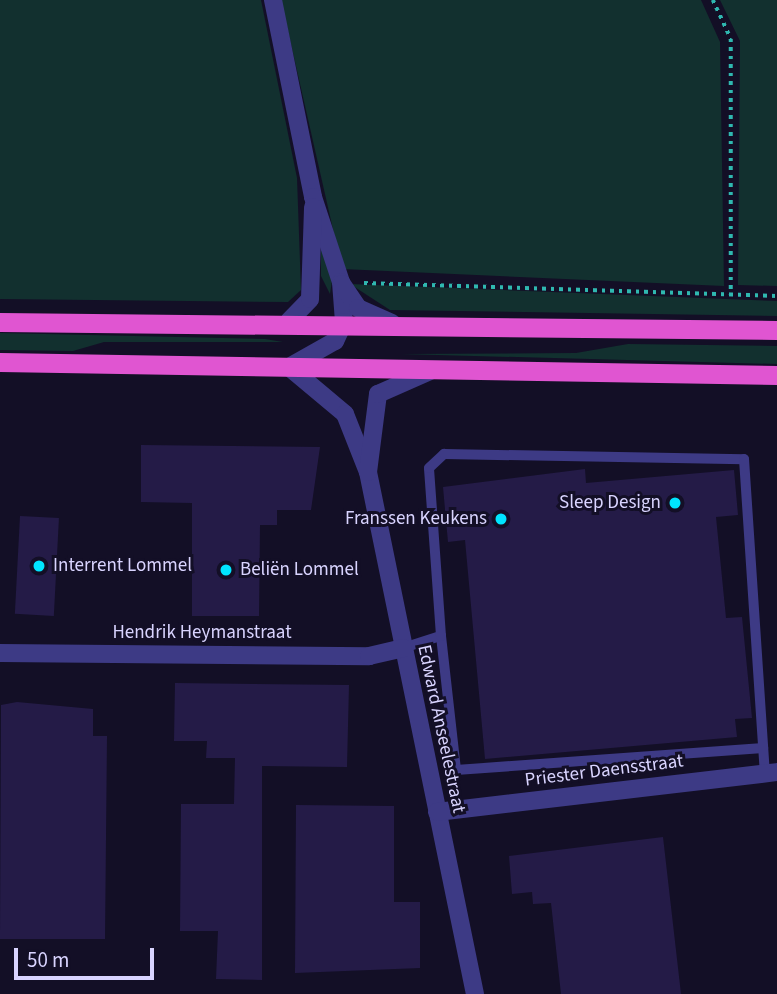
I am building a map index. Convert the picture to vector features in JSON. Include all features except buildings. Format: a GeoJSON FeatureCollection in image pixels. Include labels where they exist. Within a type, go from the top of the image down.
{"type":"FeatureCollection","features":[{"type":"Feature","properties":{"kind":"highway"},"geometry":{"type":"LineString","coordinates":[[0,322],[289,321],[777,330]]}},
{"type":"Feature","properties":{"kind":"highway"},"geometry":{"type":"LineString","coordinates":[[0,362],[777,375]]}},
{"type":"Feature","properties":{"kind":"street"},"geometry":{"type":"LineString","coordinates":[[273,0],[313,197],[341,282],[344,322],[335,341],[289,367]]}},
{"type":"Feature","properties":{"kind":"street"},"geometry":{"type":"LineString","coordinates":[[289,321],[310,299],[314,279],[313,197]]}},
{"type":"Feature","properties":{"kind":"street"},"geometry":{"type":"LineString","coordinates":[[341,282],[358,308],[392,323]]}},
{"type":"Feature","properties":{"kind":"street","name":"Edward Anseelestraat"},"geometry":{"type":"LineString","coordinates":[[289,367],[345,414],[368,472],[475,994]]}},
{"type":"Feature","properties":{"kind":"street","name":"Edward Anseelestraat"},"geometry":{"type":"LineString","coordinates":[[368,472],[378,394],[438,369]]}},
{"type":"Feature","properties":{"kind":"street","name":"Hendrik Heymanstraat"},"geometry":{"type":"LineString","coordinates":[[0,653],[369,656],[403,648]]}},
{"type":"Feature","properties":{"kind":"street","name":"Priester Daensstraat"},"geometry":{"type":"LineString","coordinates":[[437,811],[771,773]]}},
{"type":"Feature","properties":{"kind":"lane"},"geometry":{"type":"LineString","coordinates":[[763,748],[456,770],[441,636],[429,468],[444,454],[744,458],[763,748],[771,773]]}},
{"type":"Feature","properties":{"kind":"lane"},"geometry":{"type":"LineString","coordinates":[[403,648],[441,636]]}},
{"type":"Feature","properties":{"kind":"path"},"geometry":{"type":"LineString","coordinates":[[713,0],[731,39],[731,295]]}},
{"type":"Feature","properties":{"kind":"path"},"geometry":{"type":"LineString","coordinates":[[341,282],[777,296]]}},
{"type":"Feature","properties":{"kind":"green space"},"geometry":{"type":"Polygon","coordinates":[[[0,0],[261,0],[297,178],[301,290],[288,302],[0,299],[0,0]]]}},
{"type":"Feature","properties":{"kind":"green space"},"geometry":{"type":"Polygon","coordinates":[[[281,0],[701,0],[720,42],[724,286],[342,269],[281,0]]]}},
{"type":"Feature","properties":{"kind":"green space"},"geometry":{"type":"Polygon","coordinates":[[[720,0],[777,0],[777,286],[738,285],[740,41],[720,0]]]}},
{"type":"Feature","properties":{"kind":"green space"},"geometry":{"type":"Polygon","coordinates":[[[321,242],[333,274],[330,294],[321,276],[321,242]]]}},
{"type":"Feature","properties":{"kind":"green space"},"geometry":{"type":"Polygon","coordinates":[[[350,284],[777,301],[777,316],[390,310],[350,284]]]}},
{"type":"Feature","properties":{"kind":"green space"},"geometry":{"type":"Polygon","coordinates":[[[0,333],[265,339],[283,342],[104,342],[73,351],[0,350],[0,333]]]}},
{"type":"Feature","properties":{"kind":"green space"},"geometry":{"type":"Polygon","coordinates":[[[628,344],[777,346],[777,364],[401,354],[576,353],[628,344]]]}},
{"type":"Feature","properties":{"kind":"place","name":"Sleep Design"},"geometry":{"type":"Point","coordinates":[675,503]}},
{"type":"Feature","properties":{"kind":"place","name":"Franssen Keukens"},"geometry":{"type":"Point","coordinates":[501,519]}},
{"type":"Feature","properties":{"kind":"place","name":"Interrent Lommel"},"geometry":{"type":"Point","coordinates":[39,566]}},
{"type":"Feature","properties":{"kind":"place","name":"Beliën Lommel"},"geometry":{"type":"Point","coordinates":[226,570]}}]}
